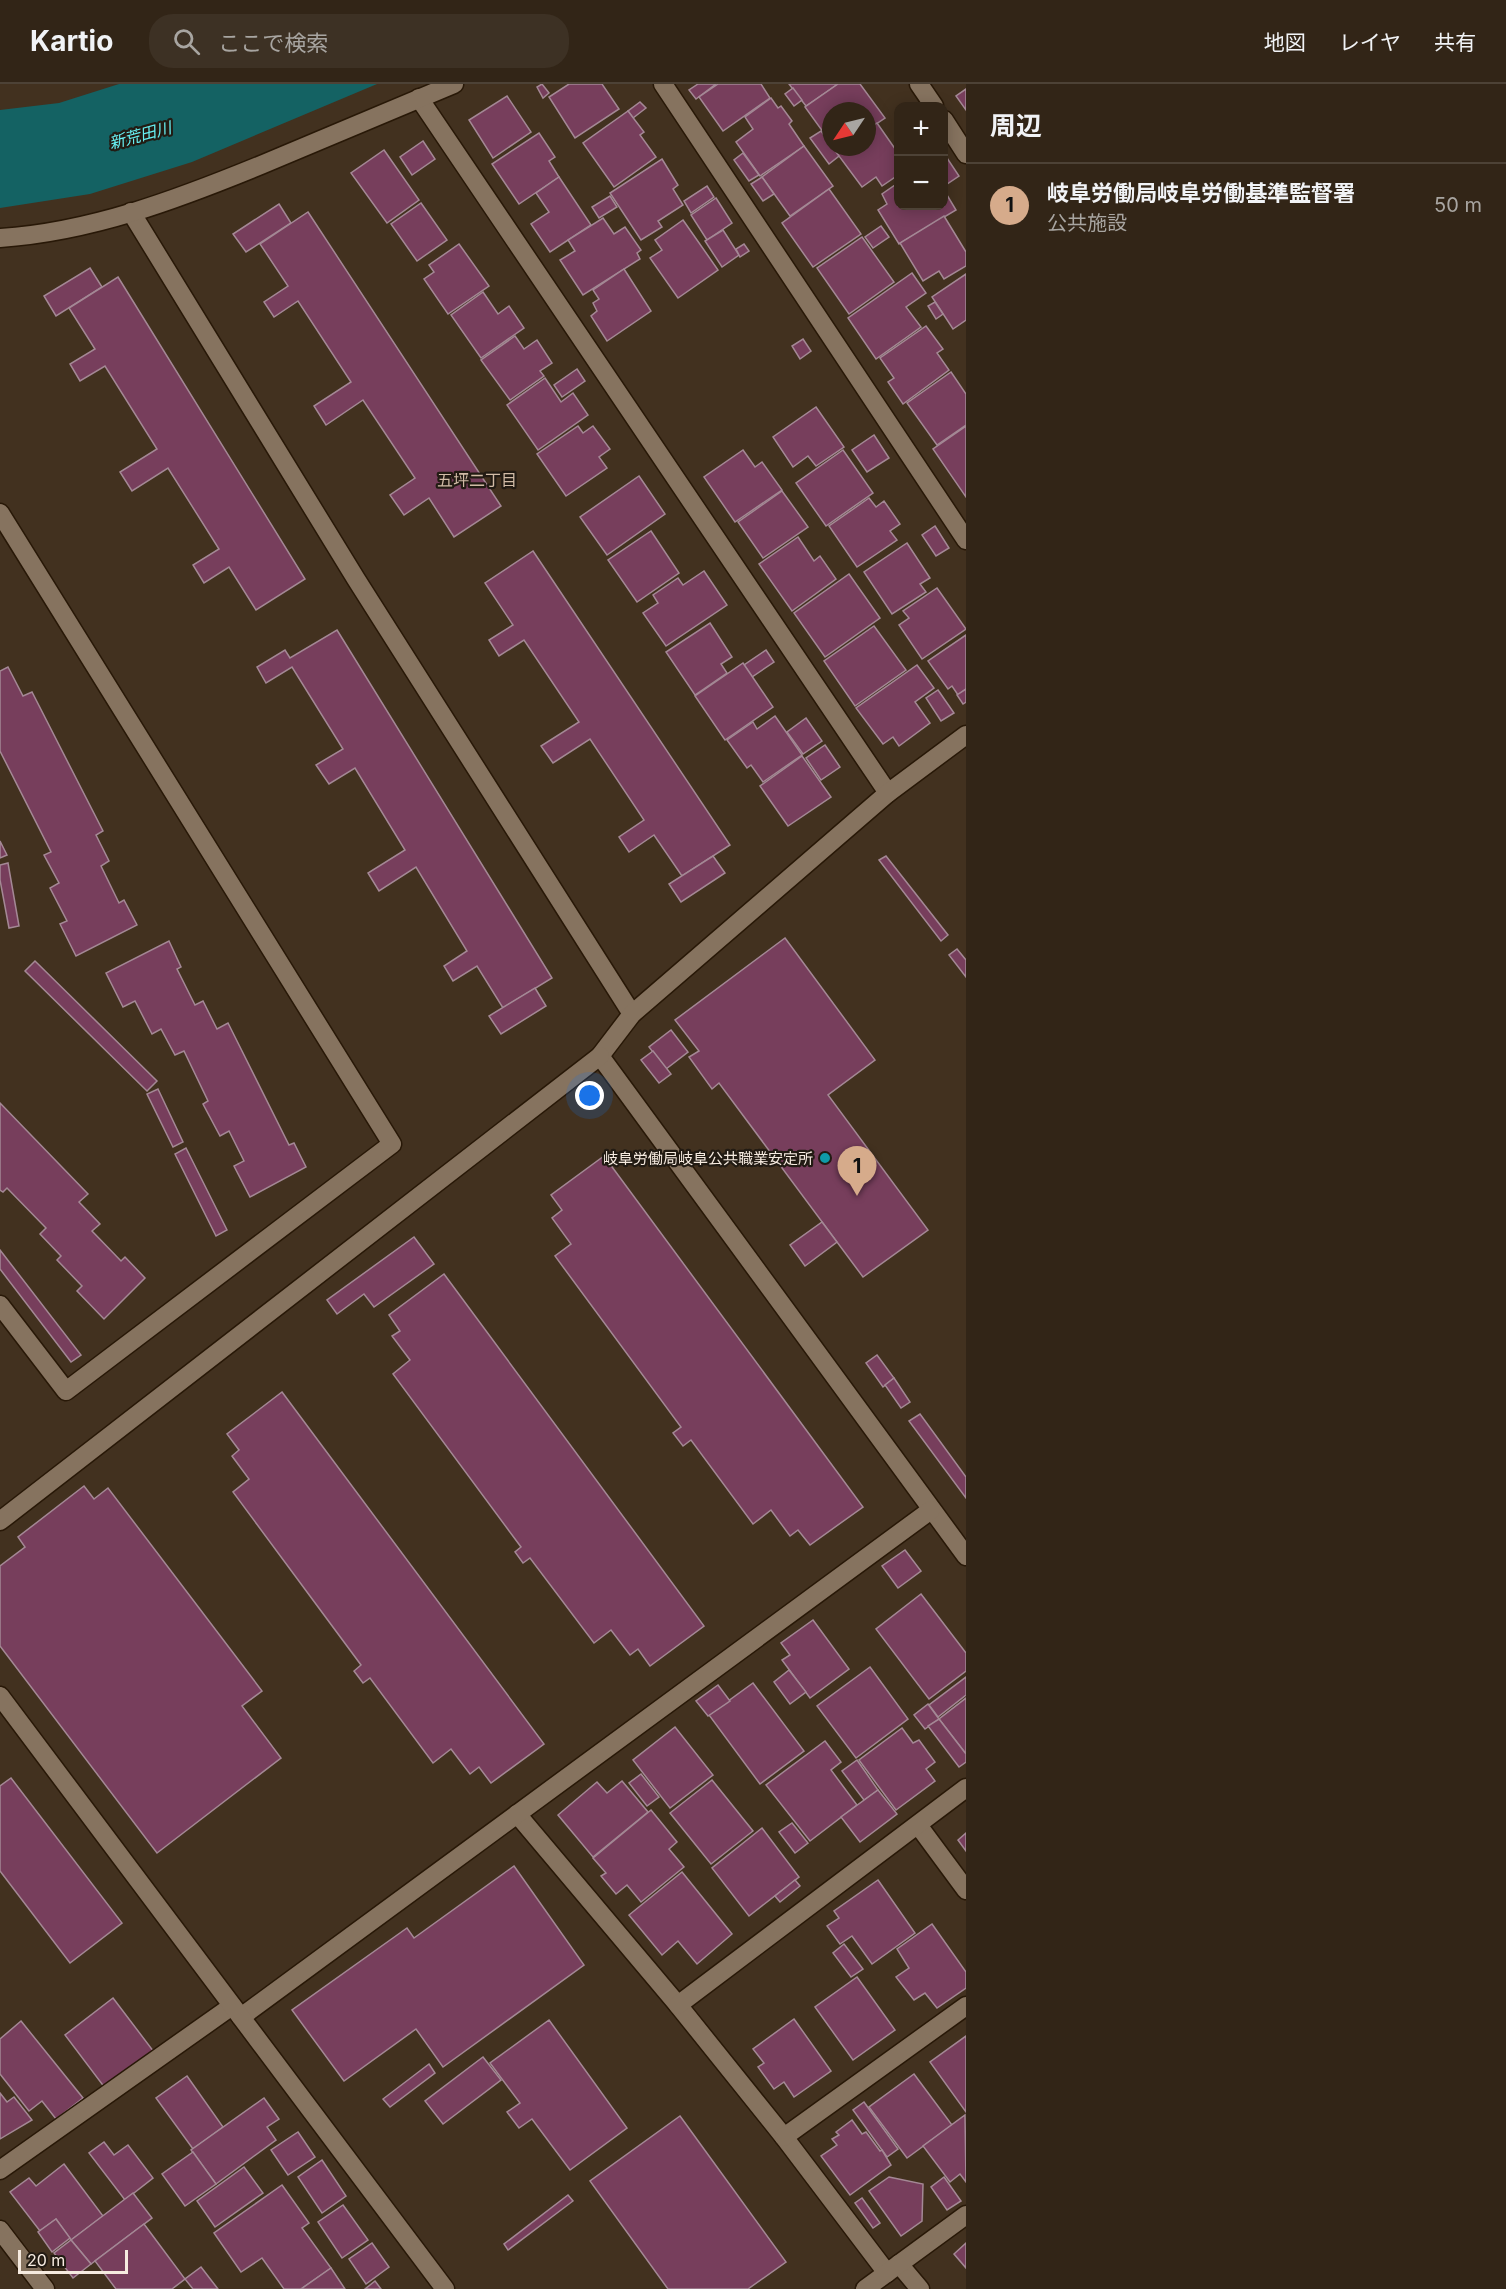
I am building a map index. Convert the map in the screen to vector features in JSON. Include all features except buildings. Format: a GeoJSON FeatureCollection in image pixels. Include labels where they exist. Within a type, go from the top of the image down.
{"type":"FeatureCollection","features":[{"type":"Feature","properties":{"kind":"street"},"geometry":{"type":"LineString","coordinates":[[0,238],[72,229],[202,189],[454,84]]}},
{"type":"Feature","properties":{"kind":"street"},"geometry":{"type":"LineString","coordinates":[[663,84],[966,540]]}},
{"type":"Feature","properties":{"kind":"street"},"geometry":{"type":"LineString","coordinates":[[919,84],[931,102]]}},
{"type":"Feature","properties":{"kind":"street"},"geometry":{"type":"LineString","coordinates":[[419,98],[888,793]]}},
{"type":"Feature","properties":{"kind":"street"},"geometry":{"type":"LineString","coordinates":[[948,126],[966,154]]}},
{"type":"Feature","properties":{"kind":"street"},"geometry":{"type":"LineString","coordinates":[[131,212],[356,579],[632,1014]]}},
{"type":"Feature","properties":{"kind":"street"},"geometry":{"type":"LineString","coordinates":[[0,513],[392,1144],[66,1391],[0,1305]]}},
{"type":"Feature","properties":{"kind":"street"},"geometry":{"type":"LineString","coordinates":[[0,1521],[600,1056],[632,1014],[888,793],[966,735]]}},
{"type":"Feature","properties":{"kind":"street"},"geometry":{"type":"LineString","coordinates":[[600,1056],[966,1556]]}},
{"type":"Feature","properties":{"kind":"street"},"geometry":{"type":"LineString","coordinates":[[0,2170],[237,2011],[517,1814],[931,1510]]}},
{"type":"Feature","properties":{"kind":"street"},"geometry":{"type":"LineString","coordinates":[[0,1696],[445,2289]]}},
{"type":"Feature","properties":{"kind":"street"},"geometry":{"type":"LineString","coordinates":[[678,2005],[966,1788]]}},
{"type":"Feature","properties":{"kind":"street"},"geometry":{"type":"LineString","coordinates":[[517,1814],[678,2005],[893,2268],[920,2289]]}},
{"type":"Feature","properties":{"kind":"street"},"geometry":{"type":"LineString","coordinates":[[918,1825],[966,1890]]}},
{"type":"Feature","properties":{"kind":"street"},"geometry":{"type":"LineString","coordinates":[[784,2137],[966,2006]]}},
{"type":"Feature","properties":{"kind":"street"},"geometry":{"type":"LineString","coordinates":[[865,2289],[966,2215]]}},
{"type":"Feature","properties":{"kind":"street"},"geometry":{"type":"LineString","coordinates":[[0,2230],[45,2289]]}},
{"type":"Feature","properties":{"kind":"water","name":"新荒田川"},"geometry":{"type":"Polygon","coordinates":[[[119,84],[377,84],[192,162],[90,194],[0,208],[0,110],[59,103],[119,84]]]}},
{"type":"Feature","properties":{"kind":"place","name":"岐阜労働局岐阜公共職業安定所"},"geometry":{"type":"Point","coordinates":[825,1158]}},
{"type":"Feature","properties":{"kind":"place","name":"岐阜労働局岐阜労働基準監督署"},"geometry":{"type":"Point","coordinates":[857,1196]}},
{"type":"Feature","properties":{"kind":"district","name":"五坪二丁目"},"geometry":{"type":"Point","coordinates":[477,480]}}]}
